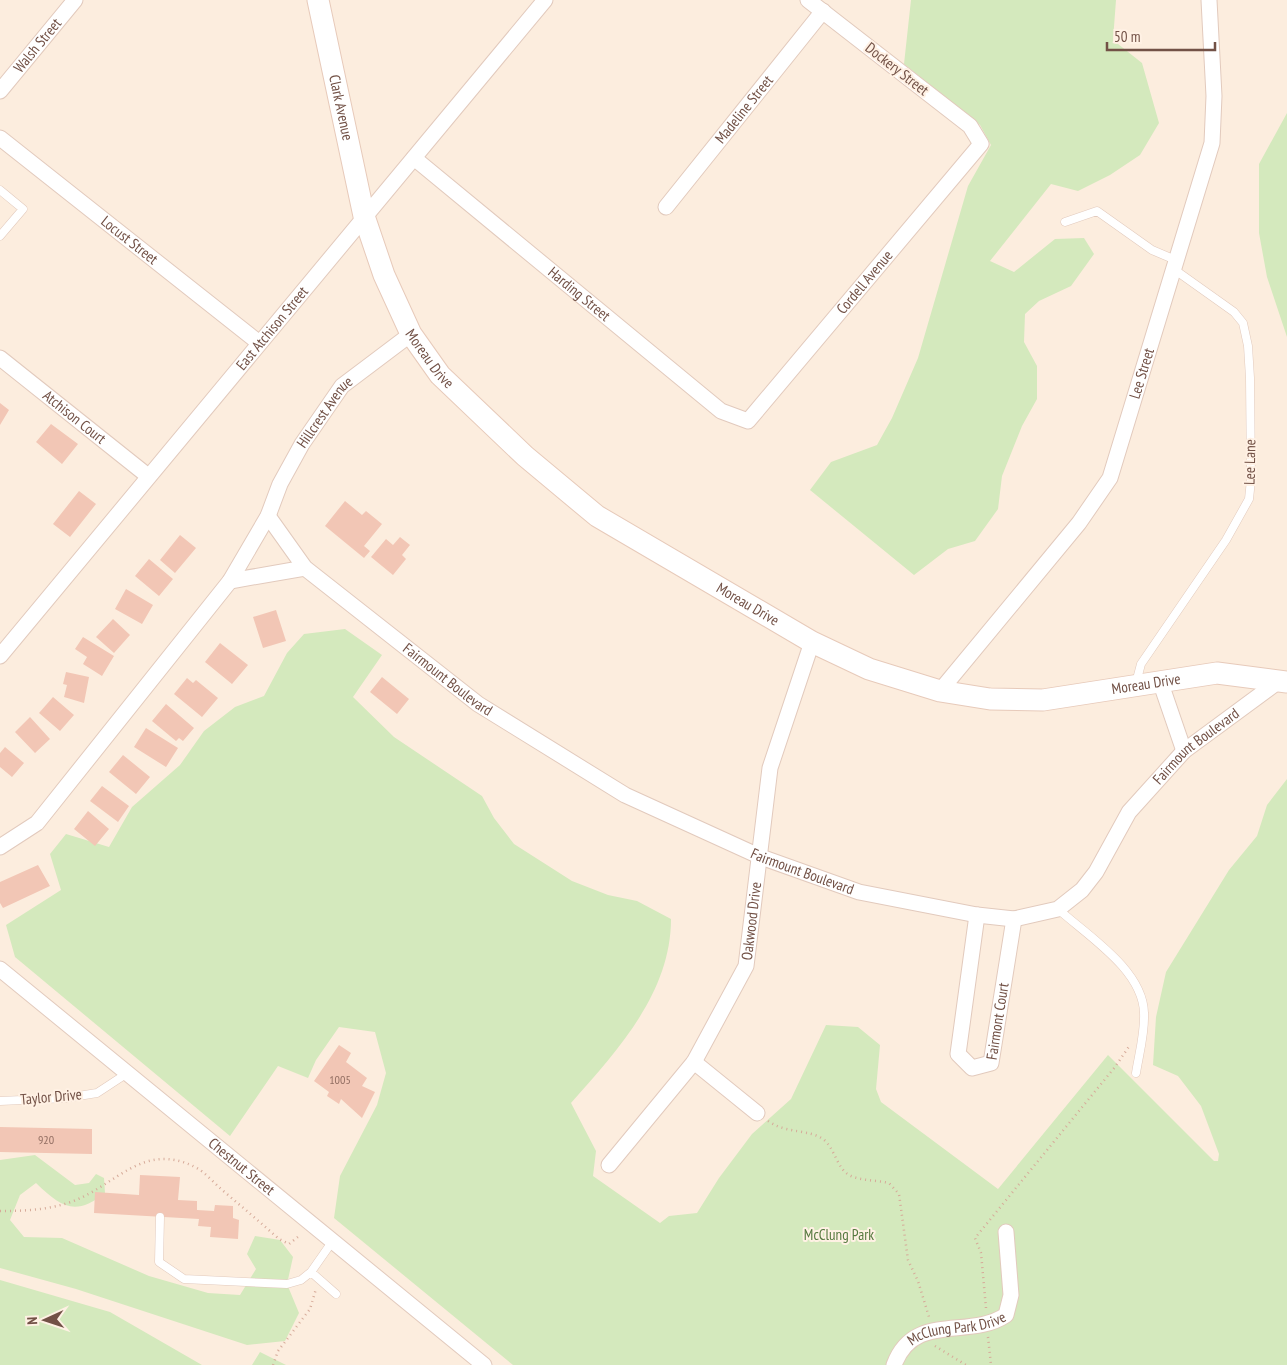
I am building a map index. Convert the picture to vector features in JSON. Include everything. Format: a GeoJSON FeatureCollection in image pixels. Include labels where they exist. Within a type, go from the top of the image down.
{"type":"FeatureCollection","features":[{"type":"Feature","properties":{"kind":"main road","name":"Clark Avenue"},"geometry":{"type":"LineString","coordinates":[[318,0],[364,216]]}},
{"type":"Feature","properties":{"kind":"main road","name":"Moreau Drive"},"geometry":{"type":"LineString","coordinates":[[364,216],[384,275],[411,334],[440,375],[525,456],[597,516],[812,642],[869,669],[940,691],[990,699],[1043,700],[1160,681],[1217,674],[1283,681]]}},
{"type":"Feature","properties":{"kind":"street","name":"Walsh Street"},"geometry":{"type":"LineString","coordinates":[[0,91],[75,0]]}},
{"type":"Feature","properties":{"kind":"street","name":"East Atchison Street"},"geometry":{"type":"LineString","coordinates":[[0,656],[258,342],[545,0]]}},
{"type":"Feature","properties":{"kind":"street","name":"Dockery Street"},"geometry":{"type":"LineString","coordinates":[[808,0],[970,126],[981,144]]}},
{"type":"Feature","properties":{"kind":"street","name":"Lee Street"},"geometry":{"type":"LineString","coordinates":[[940,691],[1079,524],[1110,478],[1176,266],[1212,142],[1214,96],[1209,0]]}},
{"type":"Feature","properties":{"kind":"street","name":"Madeline Street"},"geometry":{"type":"LineString","coordinates":[[666,207],[823,12]]}},
{"type":"Feature","properties":{"kind":"street","name":"Locust Street"},"geometry":{"type":"LineString","coordinates":[[0,138],[258,342]]}},
{"type":"Feature","properties":{"kind":"street","name":"Cordell Avenue"},"geometry":{"type":"LineString","coordinates":[[748,421],[981,144]]}},
{"type":"Feature","properties":{"kind":"street","name":"Harding Street"},"geometry":{"type":"LineString","coordinates":[[414,158],[720,411],[748,421]]}},
{"type":"Feature","properties":{"kind":"street","name":"Hillcrest Avenue"},"geometry":{"type":"LineString","coordinates":[[268,516],[280,484],[302,444],[342,386],[411,334]]}},
{"type":"Feature","properties":{"kind":"street","name":"Atchison Court"},"geometry":{"type":"LineString","coordinates":[[0,358],[148,476]]}},
{"type":"Feature","properties":{"kind":"street","name":"Fairmount Boulevard"},"geometry":{"type":"LineString","coordinates":[[268,516],[305,568],[478,704],[625,795],[761,858],[859,892],[977,915],[1014,919],[1058,909],[1082,890],[1096,872],[1129,812],[1184,750],[1283,681]]}},
{"type":"Feature","properties":{"kind":"street"},"geometry":{"type":"LineString","coordinates":[[0,848],[38,823],[230,581],[268,516]]}},
{"type":"Feature","properties":{"kind":"street"},"geometry":{"type":"LineString","coordinates":[[230,581],[305,568]]}},
{"type":"Feature","properties":{"kind":"street","name":"Oakwood Drive"},"geometry":{"type":"LineString","coordinates":[[609,1165],[694,1062],[746,966],[761,858],[770,768],[812,642]]}},
{"type":"Feature","properties":{"kind":"street"},"geometry":{"type":"LineString","coordinates":[[1160,681],[1184,750]]}},
{"type":"Feature","properties":{"kind":"street","name":"Fairmont Court"},"geometry":{"type":"LineString","coordinates":[[977,915],[958,1054],[972,1068],[991,1063],[1014,919]]}},
{"type":"Feature","properties":{"kind":"street","name":"Chestnut Street"},"geometry":{"type":"LineString","coordinates":[[0,969],[484,1365]]}},
{"type":"Feature","properties":{"kind":"street"},"geometry":{"type":"LineString","coordinates":[[694,1062],[757,1113]]}},
{"type":"Feature","properties":{"kind":"street","name":"McClung Park Drive"},"geometry":{"type":"LineString","coordinates":[[894,1365],[903,1346],[925,1332],[987,1325],[1006,1315],[1011,1295],[1006,1232]]}},
{"type":"Feature","properties":{"kind":"lane"},"geometry":{"type":"LineString","coordinates":[[0,190],[23,209],[0,236]]}},
{"type":"Feature","properties":{"kind":"lane","name":"Lee Lane"},"geometry":{"type":"LineString","coordinates":[[1065,222],[1097,211],[1176,266],[1234,312],[1243,323],[1248,346],[1250,378],[1249,499],[1226,540],[1141,664],[1136,685]]}},
{"type":"Feature","properties":{"kind":"lane"},"geometry":{"type":"LineString","coordinates":[[1058,909],[1129,971],[1141,994],[1144,1026],[1136,1073]]}},
{"type":"Feature","properties":{"kind":"lane","name":"Taylor Drive"},"geometry":{"type":"LineString","coordinates":[[0,1101],[66,1098],[98,1093],[126,1074]]}},
{"type":"Feature","properties":{"kind":"lane"},"geometry":{"type":"LineString","coordinates":[[160,1217],[159,1262],[184,1279],[287,1284],[301,1280],[311,1272],[332,1242]]}},
{"type":"Feature","properties":{"kind":"lane"},"geometry":{"type":"LineString","coordinates":[[311,1272],[336,1294]]}},
{"type":"Feature","properties":{"kind":"path"},"geometry":{"type":"LineString","coordinates":[[987,1317],[981,1254],[975,1238],[1115,1067],[1132,1042]]}},
{"type":"Feature","properties":{"kind":"path"},"geometry":{"type":"LineString","coordinates":[[757,1113],[775,1126],[787,1131],[814,1135],[824,1140],[849,1175],[862,1180],[889,1183],[898,1194],[908,1260],[918,1281],[930,1319],[924,1321]]}},
{"type":"Feature","properties":{"kind":"path"},"geometry":{"type":"LineString","coordinates":[[0,1211],[47,1209],[71,1202],[94,1192],[145,1161],[160,1158],[176,1159],[197,1168],[279,1239],[289,1244],[300,1236]]}},
{"type":"Feature","properties":{"kind":"path"},"geometry":{"type":"LineString","coordinates":[[273,1365],[278,1352],[310,1308],[318,1279]]}},
{"type":"Feature","properties":{"kind":"path"},"geometry":{"type":"LineString","coordinates":[[988,1335],[991,1365]]}},
{"type":"Feature","properties":{"kind":"path"},"geometry":{"type":"LineString","coordinates":[[930,1340],[966,1365]]}},
{"type":"Feature","properties":{"kind":"green space"},"geometry":{"type":"Polygon","coordinates":[[[911,0],[1116,0],[1113,40],[1142,63],[1159,123],[1140,155],[1110,175],[1078,191],[1051,184],[990,261],[1014,272],[1055,239],[1084,238],[1094,254],[1071,286],[1039,301],[1025,314],[1024,342],[1037,366],[1037,399],[1022,426],[1002,476],[998,509],[975,541],[948,549],[914,575],[810,490],[831,462],[877,445],[892,418],[918,358],[968,186],[991,145],[980,125],[904,64],[911,0]]]}},
{"type":"Feature","properties":{"kind":"green space"},"geometry":{"type":"Polygon","coordinates":[[[1287,113],[1287,337],[1267,277],[1259,233],[1259,164],[1287,113]]]}},
{"type":"Feature","properties":{"kind":"green space","name":"McClung Park"},"geometry":{"type":"Polygon","coordinates":[[[345,629],[382,655],[353,697],[394,737],[482,796],[494,818],[514,844],[572,881],[608,895],[637,901],[671,919],[669,946],[662,972],[651,996],[623,1041],[571,1103],[596,1151],[593,1176],[660,1223],[669,1216],[697,1213],[719,1178],[752,1134],[791,1099],[826,1025],[858,1027],[880,1045],[876,1089],[881,1102],[998,1189],[1108,1055],[1214,1161],[1218,1161],[1219,1154],[1201,1106],[1178,1076],[1153,1065],[1156,1017],[1166,972],[1229,870],[1257,836],[1267,805],[1287,779],[1287,1365],[513,1365],[334,1218],[340,1176],[377,1105],[386,1073],[375,1032],[339,1027],[316,1060],[308,1078],[278,1066],[230,1136],[15,957],[6,925],[61,890],[50,854],[66,834],[109,847],[132,807],[180,765],[204,731],[235,707],[264,696],[287,653],[304,634],[345,629]]]}},
{"type":"Feature","properties":{"kind":"green space"},"geometry":{"type":"Polygon","coordinates":[[[35,1155],[75,1185],[89,1183],[96,1174],[104,1178],[105,1193],[85,1205],[69,1206],[53,1198],[36,1183],[20,1195],[10,1220],[24,1237],[62,1238],[149,1276],[208,1293],[240,1295],[256,1269],[247,1254],[255,1236],[280,1240],[293,1257],[287,1284],[299,1313],[285,1341],[247,1345],[76,1289],[0,1268],[0,1160],[35,1155]]]}},
{"type":"Feature","properties":{"kind":"green space"},"geometry":{"type":"Polygon","coordinates":[[[0,1280],[110,1312],[202,1365],[0,1365],[0,1280]]]}},
{"type":"Feature","properties":{"kind":"green space"},"geometry":{"type":"Polygon","coordinates":[[[260,1352],[286,1365],[252,1365],[260,1352]]]}},
{"type":"Feature","properties":{"kind":"building"},"geometry":{"type":"Polygon","coordinates":[[[0,403],[9,410],[0,425],[0,403]]]}},
{"type":"Feature","properties":{"kind":"building"},"geometry":{"type":"Polygon","coordinates":[[[51,424],[78,444],[62,464],[36,442],[51,424]]]}},
{"type":"Feature","properties":{"kind":"building"},"geometry":{"type":"Polygon","coordinates":[[[79,491],[96,504],[70,537],[53,524],[79,491]]]}},
{"type":"Feature","properties":{"kind":"building"},"geometry":{"type":"Polygon","coordinates":[[[345,501],[362,515],[366,511],[382,524],[364,546],[370,551],[364,558],[325,526],[345,501]]]}},
{"type":"Feature","properties":{"kind":"building"},"geometry":{"type":"Polygon","coordinates":[[[180,535],[196,548],[175,573],[160,560],[180,535]]]}},
{"type":"Feature","properties":{"kind":"building"},"geometry":{"type":"Polygon","coordinates":[[[400,537],[410,545],[402,555],[406,559],[393,575],[371,557],[386,539],[393,545],[400,537]]]}},
{"type":"Feature","properties":{"kind":"building"},"geometry":{"type":"Polygon","coordinates":[[[149,559],[173,579],[159,596],[135,576],[149,559]]]}},
{"type":"Feature","properties":{"kind":"building"},"geometry":{"type":"Polygon","coordinates":[[[126,589],[153,605],[142,624],[115,609],[126,589]]]}},
{"type":"Feature","properties":{"kind":"building"},"geometry":{"type":"Polygon","coordinates":[[[276,610],[286,641],[263,648],[253,617],[276,610]]]}},
{"type":"Feature","properties":{"kind":"building"},"geometry":{"type":"Polygon","coordinates":[[[113,619],[130,635],[114,653],[96,637],[113,619]]]}},
{"type":"Feature","properties":{"kind":"building"},"geometry":{"type":"Polygon","coordinates":[[[83,637],[114,656],[102,676],[83,664],[87,657],[75,649],[83,637]]]}},
{"type":"Feature","properties":{"kind":"building"},"geometry":{"type":"Polygon","coordinates":[[[220,643],[248,665],[232,684],[205,662],[220,643]]]}},
{"type":"Feature","properties":{"kind":"building"},"geometry":{"type":"Polygon","coordinates":[[[66,672],[89,677],[84,703],[64,697],[67,685],[63,684],[66,672]]]}},
{"type":"Feature","properties":{"kind":"building"},"geometry":{"type":"Polygon","coordinates":[[[382,677],[409,699],[397,714],[370,692],[382,677]]]}},
{"type":"Feature","properties":{"kind":"building"},"geometry":{"type":"Polygon","coordinates":[[[187,678],[193,683],[196,680],[218,698],[202,717],[174,694],[187,678]]]}},
{"type":"Feature","properties":{"kind":"building"},"geometry":{"type":"Polygon","coordinates":[[[53,697],[74,715],[60,731],[39,713],[53,697]]]}},
{"type":"Feature","properties":{"kind":"building"},"geometry":{"type":"Polygon","coordinates":[[[166,704],[194,728],[183,741],[179,738],[176,741],[152,721],[166,704]]]}},
{"type":"Feature","properties":{"kind":"building"},"geometry":{"type":"Polygon","coordinates":[[[30,717],[50,739],[35,753],[15,732],[30,717]]]}},
{"type":"Feature","properties":{"kind":"building"},"geometry":{"type":"Polygon","coordinates":[[[146,728],[178,748],[166,767],[134,747],[146,728]]]}},
{"type":"Feature","properties":{"kind":"building"},"geometry":{"type":"Polygon","coordinates":[[[5,747],[24,763],[12,777],[0,767],[0,753],[5,747]]]}},
{"type":"Feature","properties":{"kind":"building"},"geometry":{"type":"Polygon","coordinates":[[[123,755],[150,777],[136,794],[109,772],[123,755]]]}},
{"type":"Feature","properties":{"kind":"building"},"geometry":{"type":"Polygon","coordinates":[[[102,786],[129,806],[118,822],[90,801],[102,786]]]}},
{"type":"Feature","properties":{"kind":"building"},"geometry":{"type":"Polygon","coordinates":[[[88,811],[109,829],[95,846],[74,829],[88,811]]]}},
{"type":"Feature","properties":{"kind":"building"},"geometry":{"type":"Polygon","coordinates":[[[38,865],[50,886],[3,908],[0,903],[0,882],[38,865]]]}},
{"type":"Feature","properties":{"kind":"building"},"geometry":{"type":"Polygon","coordinates":[[[339,1045],[351,1053],[346,1062],[367,1078],[362,1086],[375,1092],[362,1118],[341,1099],[339,1104],[327,1096],[329,1092],[314,1081],[339,1045]]]}},
{"type":"Feature","properties":{"kind":"building"},"geometry":{"type":"Polygon","coordinates":[[[0,1127],[92,1129],[92,1154],[0,1152],[0,1127]]]}},
{"type":"Feature","properties":{"kind":"building"},"geometry":{"type":"Polygon","coordinates":[[[140,1175],[180,1177],[178,1200],[197,1201],[197,1210],[214,1211],[215,1205],[233,1206],[233,1218],[239,1220],[238,1239],[210,1237],[211,1227],[198,1226],[199,1219],[94,1213],[95,1192],[139,1195],[140,1175]]]}}]}
